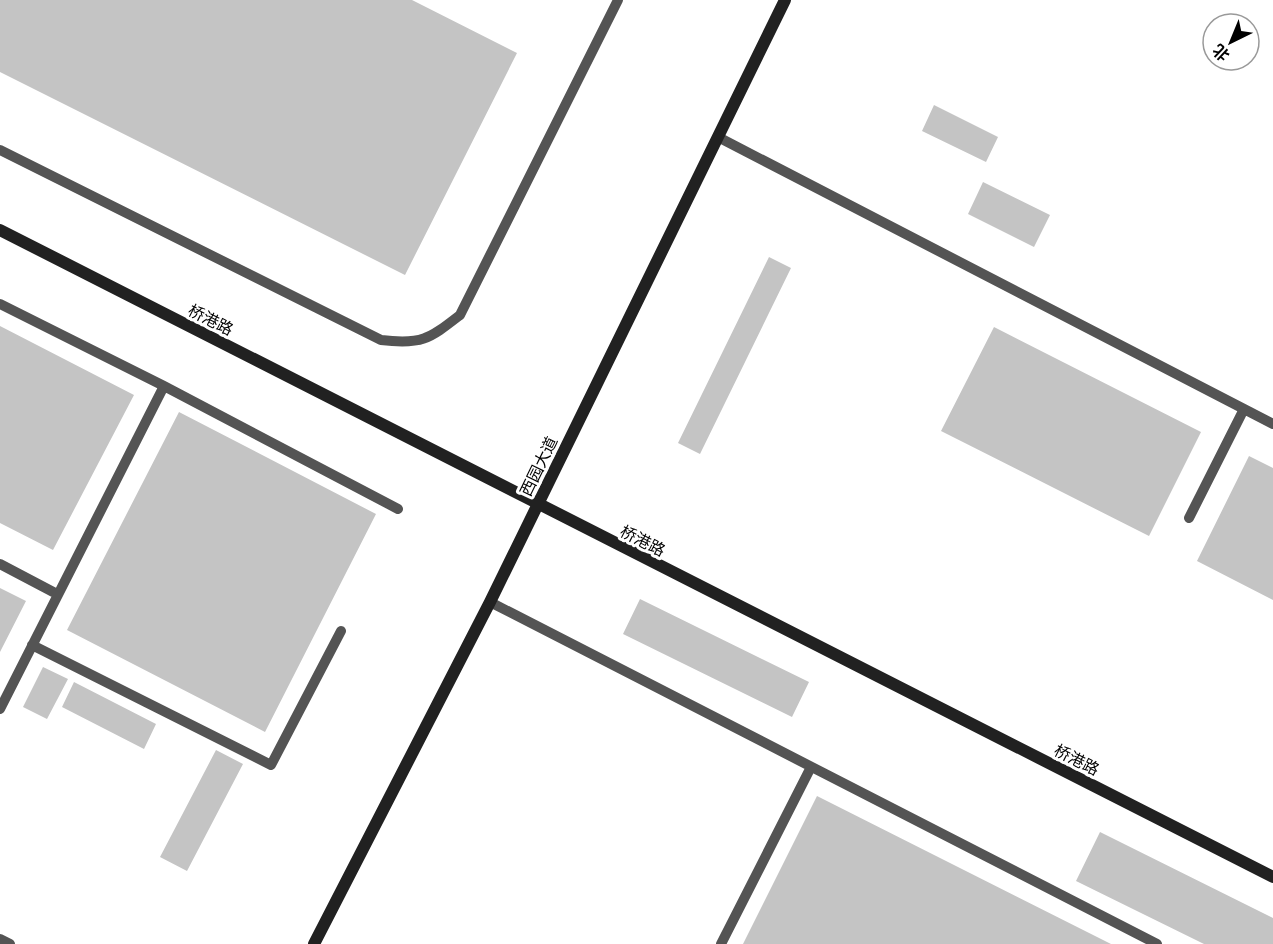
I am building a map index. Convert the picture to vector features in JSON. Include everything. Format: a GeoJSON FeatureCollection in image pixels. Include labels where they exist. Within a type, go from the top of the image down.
{"type":"FeatureCollection","features":[{"type":"Feature","properties":{"kind":"street","name":"西园大道"},"geometry":{"type":"LineString","coordinates":[[314,944],[490,602],[785,0]]}},
{"type":"Feature","properties":{"kind":"street","name":"桥港路"},"geometry":{"type":"LineString","coordinates":[[0,230],[537,505],[1273,877]]}},
{"type":"Feature","properties":{"kind":"lane"},"geometry":{"type":"LineString","coordinates":[[0,150],[381,340],[407,343],[434,336],[460,315],[618,0]]}},
{"type":"Feature","properties":{"kind":"lane"},"geometry":{"type":"LineString","coordinates":[[718,137],[1273,424]]}},
{"type":"Feature","properties":{"kind":"lane"},"geometry":{"type":"LineString","coordinates":[[0,304],[164,386],[398,509]]}},
{"type":"Feature","properties":{"kind":"lane"},"geometry":{"type":"LineString","coordinates":[[0,709],[164,386]]}},
{"type":"Feature","properties":{"kind":"lane"},"geometry":{"type":"LineString","coordinates":[[1189,518],[1244,409]]}},
{"type":"Feature","properties":{"kind":"lane"},"geometry":{"type":"LineString","coordinates":[[0,564],[57,594]]}},
{"type":"Feature","properties":{"kind":"lane"},"geometry":{"type":"LineString","coordinates":[[490,602],[1157,944]]}},
{"type":"Feature","properties":{"kind":"lane"},"geometry":{"type":"LineString","coordinates":[[32,645],[271,765],[341,631]]}},
{"type":"Feature","properties":{"kind":"lane"},"geometry":{"type":"LineString","coordinates":[[721,944],[811,767]]}},
{"type":"Feature","properties":{"kind":"lane"},"geometry":{"type":"LineString","coordinates":[[0,939],[10,944]]}},
{"type":"Feature","properties":{"kind":"building"},"geometry":{"type":"Polygon","coordinates":[[[0,0],[412,0],[517,53],[405,275],[0,72],[0,0]]]}},
{"type":"Feature","properties":{"kind":"building"},"geometry":{"type":"Polygon","coordinates":[[[934,105],[998,137],[986,162],[922,131],[934,105]]]}},
{"type":"Feature","properties":{"kind":"building"},"geometry":{"type":"Polygon","coordinates":[[[983,182],[1050,215],[1034,247],[968,214],[983,182]]]}},
{"type":"Feature","properties":{"kind":"building"},"geometry":{"type":"Polygon","coordinates":[[[769,257],[791,268],[700,454],[678,443],[769,257]]]}},
{"type":"Feature","properties":{"kind":"building"},"geometry":{"type":"Polygon","coordinates":[[[0,326],[134,395],[53,550],[0,523],[0,326]]]}},
{"type":"Feature","properties":{"kind":"building"},"geometry":{"type":"Polygon","coordinates":[[[994,327],[1201,432],[1149,536],[941,431],[994,327]]]}},
{"type":"Feature","properties":{"kind":"building"},"geometry":{"type":"Polygon","coordinates":[[[179,412],[376,514],[265,732],[67,630],[179,412]]]}},
{"type":"Feature","properties":{"kind":"building"},"geometry":{"type":"Polygon","coordinates":[[[1249,456],[1273,468],[1273,600],[1197,561],[1249,456]]]}},
{"type":"Feature","properties":{"kind":"building"},"geometry":{"type":"Polygon","coordinates":[[[0,588],[26,601],[0,652],[0,588]]]}},
{"type":"Feature","properties":{"kind":"building"},"geometry":{"type":"Polygon","coordinates":[[[640,599],[809,682],[792,717],[623,634],[640,599]]]}},
{"type":"Feature","properties":{"kind":"building"},"geometry":{"type":"Polygon","coordinates":[[[43,667],[68,679],[47,719],[23,707],[43,667]]]}},
{"type":"Feature","properties":{"kind":"building"},"geometry":{"type":"Polygon","coordinates":[[[74,682],[156,724],[144,749],[62,707],[74,682]]]}},
{"type":"Feature","properties":{"kind":"building"},"geometry":{"type":"Polygon","coordinates":[[[216,750],[243,764],[187,871],[160,857],[216,750]]]}},
{"type":"Feature","properties":{"kind":"building"},"geometry":{"type":"Polygon","coordinates":[[[817,796],[1111,944],[743,944],[817,796]]]}},
{"type":"Feature","properties":{"kind":"building"},"geometry":{"type":"Polygon","coordinates":[[[1100,832],[1273,918],[1273,944],[1204,944],[1076,881],[1100,832]]]}}]}
